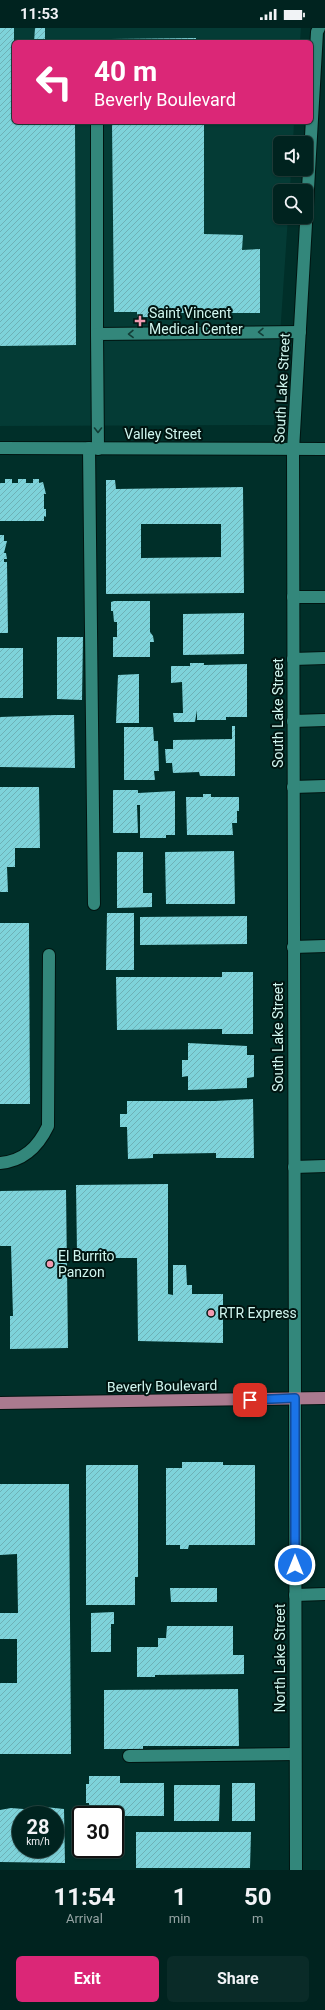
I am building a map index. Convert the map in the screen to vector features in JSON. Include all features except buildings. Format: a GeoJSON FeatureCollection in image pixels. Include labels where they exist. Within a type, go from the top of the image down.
{"type":"FeatureCollection","features":[{"type":"Feature","properties":{"kind":"main road","name":"Beverly Boulevard"},"geometry":{"type":"LineString","coordinates":[[0,1403],[325,1398]]}},
{"type":"Feature","properties":{"kind":"street","name":"South Lake Street"},"geometry":{"type":"LineString","coordinates":[[313,103],[317,32],[319,28]]}},
{"type":"Feature","properties":{"kind":"street"},"geometry":{"type":"LineString","coordinates":[[94,904],[93,449],[97,334],[97,124]]}},
{"type":"Feature","properties":{"kind":"street","name":"South Lake Street"},"geometry":{"type":"LineString","coordinates":[[295,1398],[293,450],[312,124]]}},
{"type":"Feature","properties":{"kind":"street"},"geometry":{"type":"LineString","coordinates":[[97,334],[300,332]]}},
{"type":"Feature","properties":{"kind":"street","name":"Valley Street"},"geometry":{"type":"LineString","coordinates":[[0,448],[325,449]]}},
{"type":"Feature","properties":{"kind":"street"},"geometry":{"type":"LineString","coordinates":[[293,597],[325,597]]}},
{"type":"Feature","properties":{"kind":"street"},"geometry":{"type":"LineString","coordinates":[[293,659],[325,658]]}},
{"type":"Feature","properties":{"kind":"street"},"geometry":{"type":"LineString","coordinates":[[293,721],[325,720]]}},
{"type":"Feature","properties":{"kind":"street"},"geometry":{"type":"LineString","coordinates":[[293,788],[325,786]]}},
{"type":"Feature","properties":{"kind":"street"},"geometry":{"type":"LineString","coordinates":[[293,947],[325,946]]}},
{"type":"Feature","properties":{"kind":"street"},"geometry":{"type":"LineString","coordinates":[[0,1163],[13,1162],[29,1152],[43,1137],[48,1126],[49,955]]}},
{"type":"Feature","properties":{"kind":"street"},"geometry":{"type":"LineString","coordinates":[[294,1166],[325,1166]]}},
{"type":"Feature","properties":{"kind":"street","name":"North Lake Street"},"geometry":{"type":"LineString","coordinates":[[295,1398],[296,1870]]}},
{"type":"Feature","properties":{"kind":"street"},"geometry":{"type":"LineString","coordinates":[[295,1595],[325,1594]]}},
{"type":"Feature","properties":{"kind":"street"},"geometry":{"type":"LineString","coordinates":[[129,1756],[295,1754]]}},
{"type":"Feature","properties":{"kind":"shaded area","name":"Saint Vincent Medical Center"},"geometry":{"type":"Polygon","coordinates":[[[0,28],[301,28],[300,40],[12,40],[12,124],[294,124],[293,136],[273,136],[273,176],[291,176],[290,184],[273,184],[273,224],[288,224],[274,425],[0,426],[0,28]]]}},
{"type":"Feature","properties":{"kind":"place","name":"Saint Vincent Medical Center"},"geometry":{"type":"Point","coordinates":[140,321]}},
{"type":"Feature","properties":{"kind":"place","name":"El Burrito Panzon"},"geometry":{"type":"Point","coordinates":[50,1264]}},
{"type":"Feature","properties":{"kind":"place","name":"RTR Express"},"geometry":{"type":"Point","coordinates":[211,1313]}},
{"type":"Feature","properties":{"kind":"route"},"geometry":{"type":"LineString","coordinates":[[250,1400],[295,1398],[295,1565]]}}]}
